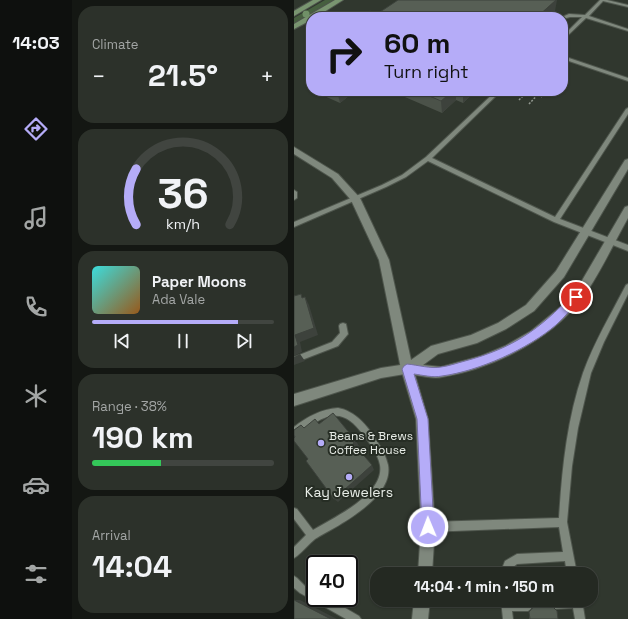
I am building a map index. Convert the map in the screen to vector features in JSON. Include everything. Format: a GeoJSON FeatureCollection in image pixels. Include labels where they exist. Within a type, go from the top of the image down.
{"type":"FeatureCollection","features":[{"type":"Feature","properties":{"kind":"main road"},"geometry":{"type":"LineString","coordinates":[[294,14],[318,0]]}},
{"type":"Feature","properties":{"kind":"main road"},"geometry":{"type":"LineString","coordinates":[[320,12],[340,0]]}},
{"type":"Feature","properties":{"kind":"main road"},"geometry":{"type":"LineString","coordinates":[[294,27],[306,20]]}},
{"type":"Feature","properties":{"kind":"street"},"geometry":{"type":"LineString","coordinates":[[294,150],[336,176],[356,198],[384,260],[407,369],[422,419],[428,527],[425,567]]}},
{"type":"Feature","properties":{"kind":"street"},"geometry":{"type":"LineString","coordinates":[[407,369],[435,350],[473,339],[495,329],[530,308],[560,274],[628,162]]}},
{"type":"Feature","properties":{"kind":"street"},"geometry":{"type":"LineString","coordinates":[[294,400],[381,373],[407,369],[441,372],[482,361],[509,350],[535,335],[568,307],[584,287],[628,209]]}},
{"type":"Feature","properties":{"kind":"street"},"geometry":{"type":"LineString","coordinates":[[420,619],[421,607]]}},
{"type":"Feature","properties":{"kind":"lane"},"geometry":{"type":"LineString","coordinates":[[568,34],[602,0],[628,6]]}},
{"type":"Feature","properties":{"kind":"lane"},"geometry":{"type":"LineString","coordinates":[[568,16],[586,16],[628,30]]}},
{"type":"Feature","properties":{"kind":"lane"},"geometry":{"type":"LineString","coordinates":[[568,59],[628,80]]}},
{"type":"Feature","properties":{"kind":"lane"},"geometry":{"type":"LineString","coordinates":[[294,225],[404,176],[428,158],[494,96]]}},
{"type":"Feature","properties":{"kind":"lane"},"geometry":{"type":"LineString","coordinates":[[556,220],[628,110]]}},
{"type":"Feature","properties":{"kind":"lane"},"geometry":{"type":"LineString","coordinates":[[428,158],[556,220],[587,230],[628,248]]}},
{"type":"Feature","properties":{"kind":"lane"},"geometry":{"type":"LineString","coordinates":[[294,192],[294,198]]}},
{"type":"Feature","properties":{"kind":"lane"},"geometry":{"type":"LineString","coordinates":[[570,567],[563,522],[569,456],[582,390],[602,337],[628,287]]}},
{"type":"Feature","properties":{"kind":"lane"},"geometry":{"type":"LineString","coordinates":[[294,360],[335,344],[344,334],[343,326]]}},
{"type":"Feature","properties":{"kind":"lane"},"geometry":{"type":"LineString","coordinates":[[294,432],[314,418],[333,412],[344,413],[356,421],[378,452],[384,466],[382,480],[373,493],[334,524],[312,536],[294,553]]}},
{"type":"Feature","properties":{"kind":"lane"},"geometry":{"type":"LineString","coordinates":[[294,512],[312,536]]}},
{"type":"Feature","properties":{"kind":"lane"},"geometry":{"type":"LineString","coordinates":[[428,527],[563,522]]}},
{"type":"Feature","properties":{"kind":"lane"},"geometry":{"type":"LineString","coordinates":[[506,567],[511,561],[517,559],[568,556]]}},
{"type":"Feature","properties":{"kind":"lane"},"geometry":{"type":"LineString","coordinates":[[294,582],[306,592]]}},
{"type":"Feature","properties":{"kind":"lane"},"geometry":{"type":"LineString","coordinates":[[334,607],[356,619]]}},
{"type":"Feature","properties":{"kind":"lane"},"geometry":{"type":"LineString","coordinates":[[507,607],[508,619]]}},
{"type":"Feature","properties":{"kind":"lane"},"geometry":{"type":"LineString","coordinates":[[578,607],[580,619]]}},
{"type":"Feature","properties":{"kind":"path"},"geometry":{"type":"LineString","coordinates":[[519,100],[523,96]]}},
{"type":"Feature","properties":{"kind":"path"},"geometry":{"type":"LineString","coordinates":[[529,104],[536,96]]}},
{"type":"Feature","properties":{"kind":"green space"},"geometry":{"type":"Polygon","coordinates":[[[325,0],[334,0],[314,12],[306,12],[306,17],[294,24],[294,18],[325,0]]]}},
{"type":"Feature","properties":{"kind":"building"},"geometry":{"type":"Polygon","coordinates":[[[398,0],[556,0],[543,12],[380,12],[398,0]]]}},
{"type":"Feature","properties":{"kind":"building"},"geometry":{"type":"Polygon","coordinates":[[[430,96],[447,96],[441,101],[430,96]]]}},
{"type":"Feature","properties":{"kind":"building"},"geometry":{"type":"Polygon","coordinates":[[[301,294],[302,298],[305,297],[314,328],[295,335],[298,345],[294,347],[294,296],[301,294]]]}},
{"type":"Feature","properties":{"kind":"building"},"geometry":{"type":"Polygon","coordinates":[[[333,413],[356,441],[353,443],[372,465],[334,499],[306,461],[308,459],[294,441],[294,430],[301,425],[304,428],[315,419],[319,424],[333,413]]]}},
{"type":"Feature","properties":{"kind":"building"},"geometry":{"type":"Polygon","coordinates":[[[294,600],[331,619],[294,619],[294,600]]]}},
{"type":"Feature","properties":{"kind":"building"},"geometry":{"type":"Polygon","coordinates":[[[533,607],[553,607],[557,611],[558,619],[530,619],[529,612],[533,607]]]}},
{"type":"Feature","properties":{"kind":"place","name":"Beans & Brews Coffee House"},"geometry":{"type":"Point","coordinates":[321,443]}},
{"type":"Feature","properties":{"kind":"place","name":"Kay Jewelers"},"geometry":{"type":"Point","coordinates":[349,477]}},
{"type":"Feature","properties":{"kind":"route"},"geometry":{"type":"LineString","coordinates":[[428,527],[426,455],[422,419],[407,369],[441,372],[482,361],[509,350],[535,335],[554,321],[576,297]]}}]}
